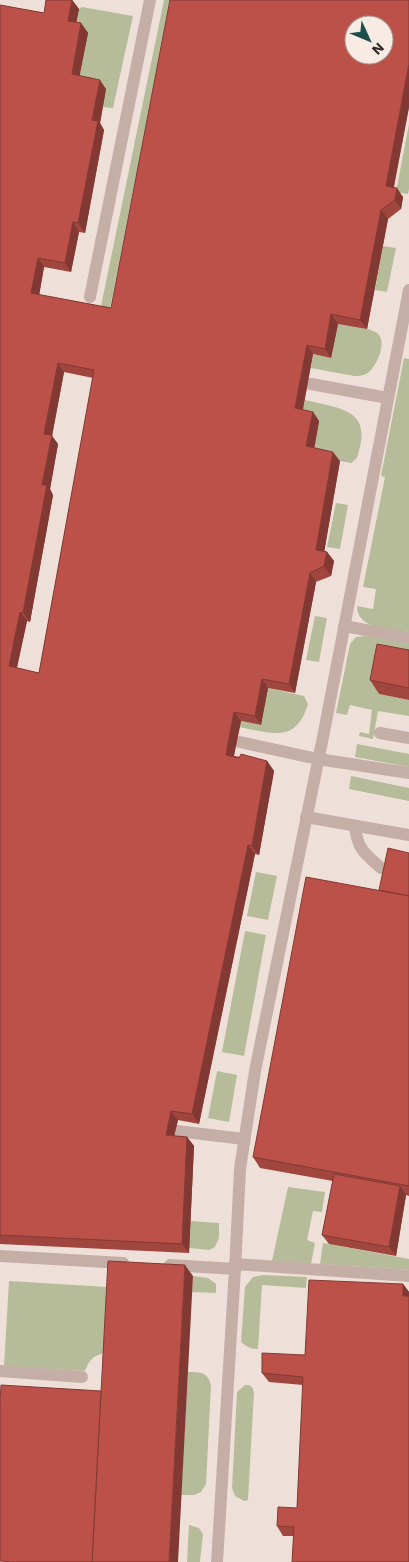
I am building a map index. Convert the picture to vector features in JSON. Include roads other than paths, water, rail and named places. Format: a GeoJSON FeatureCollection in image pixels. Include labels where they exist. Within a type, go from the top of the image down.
{"type":"FeatureCollection","features":[{"type":"Feature","properties":{"kind":"lane"},"geometry":{"type":"LineString","coordinates":[[90,297],[150,0]]}},
{"type":"Feature","properties":{"kind":"lane"},"geometry":{"type":"LineString","coordinates":[[217,1562],[240,1169],[244,1139],[252,1122],[255,1071],[409,290]]}},
{"type":"Feature","properties":{"kind":"lane"},"geometry":{"type":"LineString","coordinates":[[311,384],[388,398]]}},
{"type":"Feature","properties":{"kind":"lane"},"geometry":{"type":"LineString","coordinates":[[344,626],[409,638]]}},
{"type":"Feature","properties":{"kind":"lane"},"geometry":{"type":"LineString","coordinates":[[380,733],[409,738]]}},
{"type":"Feature","properties":{"kind":"lane"},"geometry":{"type":"LineString","coordinates":[[240,742],[318,759],[409,773]]}},
{"type":"Feature","properties":{"kind":"lane"},"geometry":{"type":"LineString","coordinates":[[306,817],[409,835]]}},
{"type":"Feature","properties":{"kind":"lane"},"geometry":{"type":"LineString","coordinates":[[355,826],[356,840],[365,854],[381,868]]}},
{"type":"Feature","properties":{"kind":"lane"},"geometry":{"type":"LineString","coordinates":[[177,1131],[244,1139]]}},
{"type":"Feature","properties":{"kind":"lane"},"geometry":{"type":"LineString","coordinates":[[0,1256],[135,1263]]}},
{"type":"Feature","properties":{"kind":"lane"},"geometry":{"type":"LineString","coordinates":[[154,1264],[409,1276]]}},
{"type":"Feature","properties":{"kind":"lane"},"geometry":{"type":"LineString","coordinates":[[0,1371],[82,1377]]}}]}
